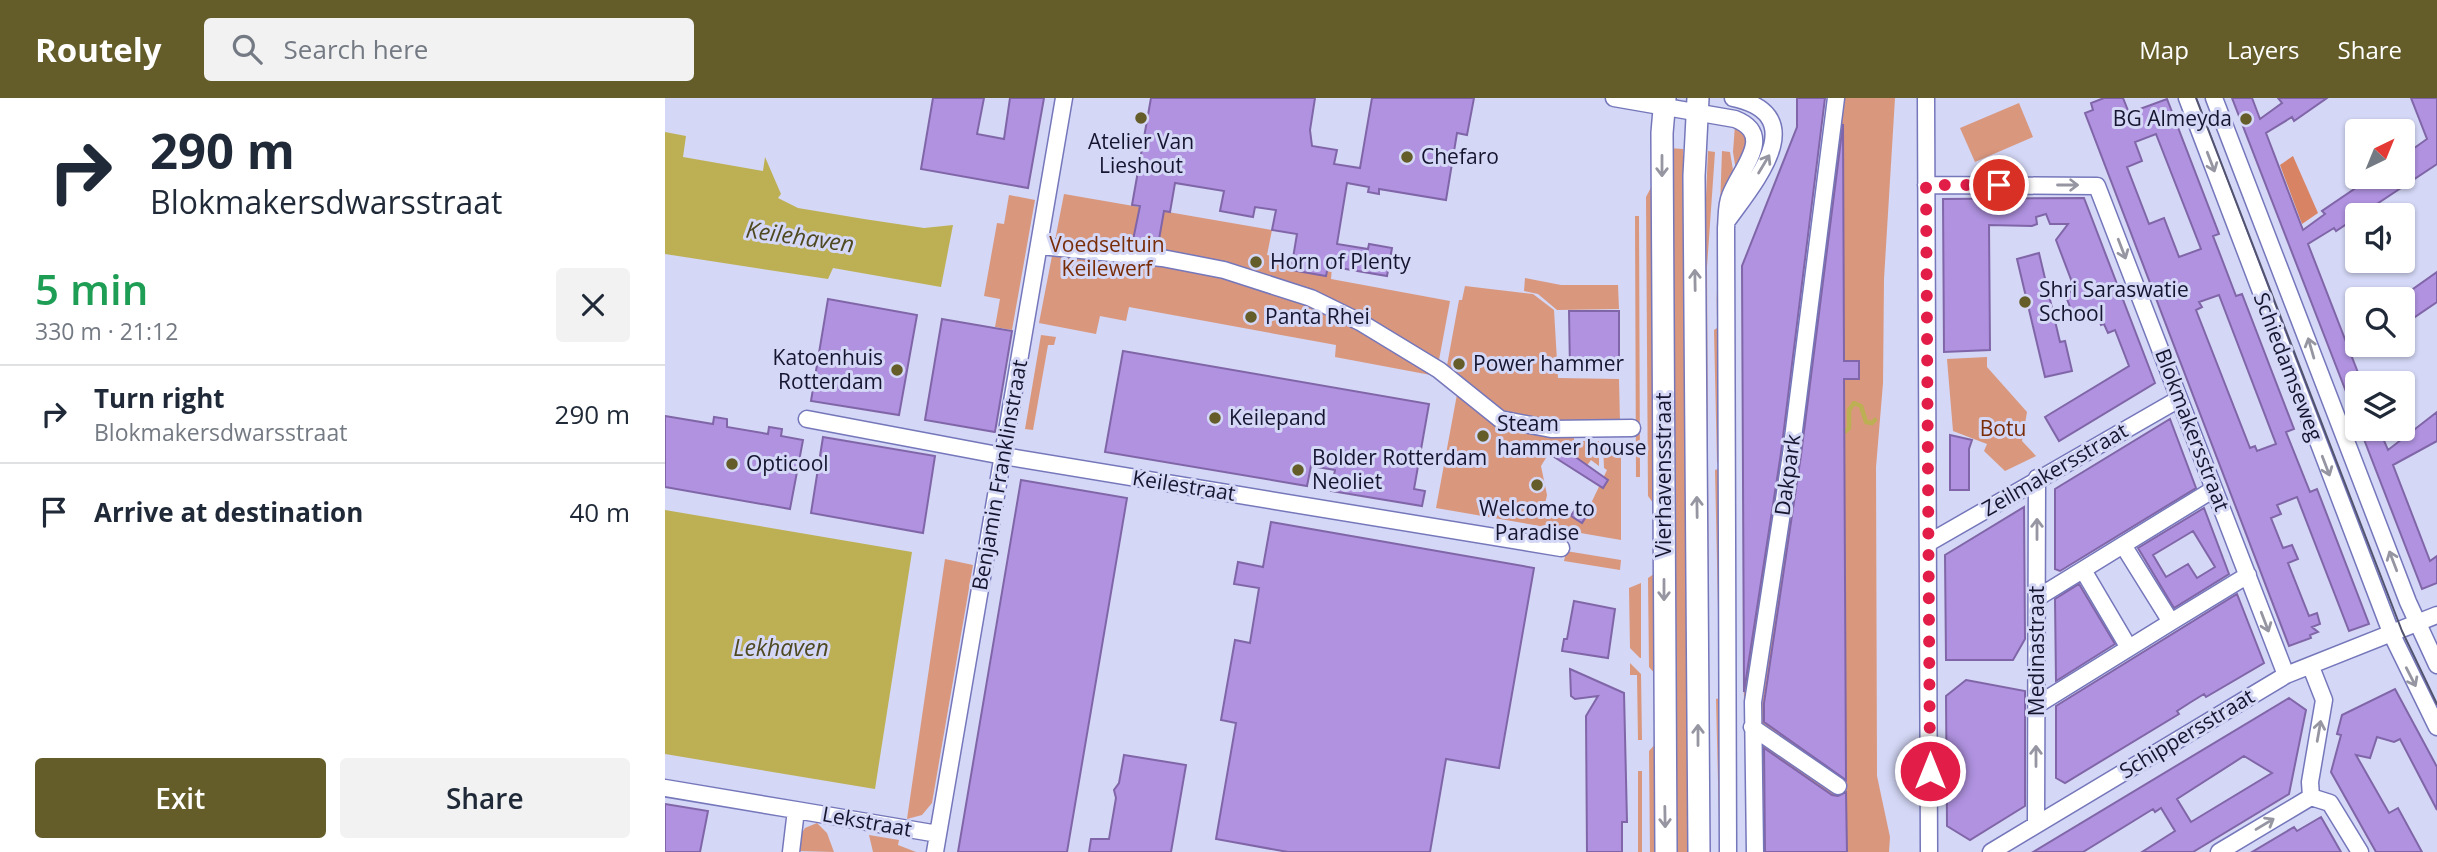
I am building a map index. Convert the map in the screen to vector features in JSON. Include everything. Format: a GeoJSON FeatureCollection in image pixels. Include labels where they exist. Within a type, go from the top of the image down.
{"type":"FeatureCollection","features":[{"type":"Feature","properties":{"kind":"main road","name":"Vierhavensstraat"},"geometry":{"type":"LineString","coordinates":[[1664,103],[1666,852]]}},
{"type":"Feature","properties":{"kind":"main road","name":"Vierhavensstraat"},"geometry":{"type":"LineString","coordinates":[[1697,105],[1699,852]]}},
{"type":"Feature","properties":{"kind":"street","name":"Benjamin Franklinstraat"},"geometry":{"type":"LineString","coordinates":[[935,852],[1064,98]]}},
{"type":"Feature","properties":{"kind":"street"},"geometry":{"type":"LineString","coordinates":[[1614,98],[1697,105],[1743,122],[1755,138],[1755,148],[1729,198],[1727,220],[1728,852]]}},
{"type":"Feature","properties":{"kind":"street"},"geometry":{"type":"LineString","coordinates":[[1727,220],[1745,196],[1775,143],[1774,127],[1765,110],[1756,104],[1733,98]]}},
{"type":"Feature","properties":{"kind":"street","name":"Dakpark"},"geometry":{"type":"LineString","coordinates":[[1755,852],[1753,702],[1791,454],[1836,98]]}},
{"type":"Feature","properties":{"kind":"street"},"geometry":{"type":"LineString","coordinates":[[1926,98],[1930,542],[1929,852]]}},
{"type":"Feature","properties":{"kind":"street","name":"Schiedamseweg"},"geometry":{"type":"LineString","coordinates":[[2186,98],[2392,635],[2437,727]]}},
{"type":"Feature","properties":{"kind":"street","name":"Schiedamseweg"},"geometry":{"type":"LineString","coordinates":[[2214,98],[2418,624],[2437,665]]}},
{"type":"Feature","properties":{"kind":"street","name":"Blokmakersstraat"},"geometry":{"type":"LineString","coordinates":[[1926,185],[2097,186],[2286,675]]}},
{"type":"Feature","properties":{"kind":"street"},"geometry":{"type":"LineString","coordinates":[[1040,246],[1162,258],[1224,270],[1311,298],[1360,322],[1439,370],[1500,419],[1551,429],[1632,428]]}},
{"type":"Feature","properties":{"kind":"street","name":"Zeilmakersstraat"},"geometry":{"type":"LineString","coordinates":[[1930,542],[2037,478],[2179,399]]}},
{"type":"Feature","properties":{"kind":"street","name":"Keilestraat"},"geometry":{"type":"LineString","coordinates":[[807,419],[1003,456],[1562,548]]}},
{"type":"Feature","properties":{"kind":"street","name":"Medinastraat"},"geometry":{"type":"LineString","coordinates":[[2036,825],[2037,478]]}},
{"type":"Feature","properties":{"kind":"street"},"geometry":{"type":"LineString","coordinates":[[2037,598],[2214,489]]}},
{"type":"Feature","properties":{"kind":"street"},"geometry":{"type":"LineString","coordinates":[[2123,545],[2171,622]]}},
{"type":"Feature","properties":{"kind":"street"},"geometry":{"type":"LineString","coordinates":[[2083,570],[2129,648]]}},
{"type":"Feature","properties":{"kind":"street"},"geometry":{"type":"LineString","coordinates":[[2036,705],[2248,575]]}},
{"type":"Feature","properties":{"kind":"street"},"geometry":{"type":"LineString","coordinates":[[2392,635],[2437,615]]}},
{"type":"Feature","properties":{"kind":"street","name":"Schippersstraat"},"geometry":{"type":"LineString","coordinates":[[1991,852],[2286,675],[2392,635]]}},
{"type":"Feature","properties":{"kind":"street"},"geometry":{"type":"LineString","coordinates":[[2311,667],[2324,700],[2310,782],[2311,797]]}},
{"type":"Feature","properties":{"kind":"street"},"geometry":{"type":"LineString","coordinates":[[1752,727],[1837,786]]}},
{"type":"Feature","properties":{"kind":"street","name":"Lekstraat"},"geometry":{"type":"LineString","coordinates":[[665,788],[938,834]]}},
{"type":"Feature","properties":{"kind":"street"},"geometry":{"type":"LineString","coordinates":[[2219,852],[2311,797],[2330,803],[2360,852]]}},
{"type":"Feature","properties":{"kind":"street","name":"Lekstraat"},"geometry":{"type":"LineString","coordinates":[[791,852],[796,810]]}},
{"type":"Feature","properties":{"kind":"green space"},"geometry":{"type":"Polygon","coordinates":[[[1843,98],[1895,98],[1884,279],[1883,383],[1876,467],[1877,776],[1890,837],[1889,852],[1759,852],[1759,727],[1843,98]]]}},
{"type":"Feature","properties":{"kind":"green space"},"geometry":{"type":"Polygon","coordinates":[[[2019,103],[2033,137],[1975,162],[1960,128],[2019,103]]]}},
{"type":"Feature","properties":{"kind":"green space"},"geometry":{"type":"Polygon","coordinates":[[[1735,125],[1749,142],[1736,171],[1733,152],[1735,125]]]}},
{"type":"Feature","properties":{"kind":"green space"},"geometry":{"type":"Polygon","coordinates":[[[1669,148],[1683,149],[1684,304],[1690,371],[1693,852],[1673,852],[1669,148]]]}},
{"type":"Feature","properties":{"kind":"green space"},"geometry":{"type":"Polygon","coordinates":[[[1708,151],[1715,152],[1707,267],[1710,852],[1706,852],[1703,267],[1708,151]]]}},
{"type":"Feature","properties":{"kind":"green space"},"geometry":{"type":"Polygon","coordinates":[[[1722,151],[1730,152],[1734,176],[1721,221],[1716,319],[1722,151]]]}},
{"type":"Feature","properties":{"kind":"green space"},"geometry":{"type":"Polygon","coordinates":[[[1655,180],[1657,508],[1648,496],[1646,197],[1655,180]]]}},
{"type":"Feature","properties":{"kind":"green space","name":"Voedseltuin Keilewerf"},"geometry":{"type":"Polygon","coordinates":[[[1064,194],[1272,230],[1267,255],[1332,267],[1331,279],[1450,301],[1436,376],[1335,357],[1336,345],[1129,307],[1126,321],[1100,316],[1096,334],[1039,323],[1064,194]]]}},
{"type":"Feature","properties":{"kind":"green space"},"geometry":{"type":"Polygon","coordinates":[[[1009,195],[1035,200],[1012,330],[995,327],[1000,299],[984,296],[997,223],[1004,224],[1009,195]]]}},
{"type":"Feature","properties":{"kind":"green space"},"geometry":{"type":"Polygon","coordinates":[[[1635,216],[1639,216],[1640,477],[1636,477],[1635,216]]]}},
{"type":"Feature","properties":{"kind":"green space"},"geometry":{"type":"Polygon","coordinates":[[[1525,278],[1561,285],[1618,285],[1619,309],[1557,310],[1538,294],[1524,291],[1525,278]]]}},
{"type":"Feature","properties":{"kind":"green space"},"geometry":{"type":"Polygon","coordinates":[[[1465,286],[1533,294],[1554,310],[1558,378],[1619,379],[1620,422],[1515,421],[1446,371],[1459,300],[1462,300],[1465,286]]]}},
{"type":"Feature","properties":{"kind":"green space"},"geometry":{"type":"Polygon","coordinates":[[[1717,328],[1719,461],[1717,463],[1714,330],[1717,328]]]}},
{"type":"Feature","properties":{"kind":"green space"},"geometry":{"type":"Polygon","coordinates":[[[1041,335],[1056,337],[1054,345],[1048,345],[1033,430],[1025,429],[1041,335]]]}},
{"type":"Feature","properties":{"kind":"green space","name":"Botu"},"geometry":{"type":"Polygon","coordinates":[[[1987,357],[1987,367],[2027,412],[2022,441],[2036,456],[2005,471],[1984,451],[1987,444],[1953,431],[1947,359],[1987,357]]]}},
{"type":"Feature","properties":{"kind":"green space"},"geometry":{"type":"Polygon","coordinates":[[[1458,389],[1482,412],[1574,433],[1574,441],[1577,441],[1568,457],[1552,448],[1541,466],[1547,495],[1544,508],[1557,515],[1561,509],[1582,522],[1607,470],[1604,468],[1603,441],[1621,442],[1621,540],[1436,508],[1458,389]]]}},
{"type":"Feature","properties":{"kind":"green space"},"geometry":{"type":"Polygon","coordinates":[[[1748,425],[1786,453],[1744,702],[1743,638],[1746,637],[1750,429],[1743,429],[1743,426],[1748,425]]]}},
{"type":"Feature","properties":{"kind":"green space"},"geometry":{"type":"Polygon","coordinates":[[[1583,441],[1599,441],[1599,466],[1591,460],[1586,467],[1572,459],[1583,441]]]}},
{"type":"Feature","properties":{"kind":"green space"},"geometry":{"type":"Polygon","coordinates":[[[1715,470],[1719,470],[1718,608],[1715,470]]]}},
{"type":"Feature","properties":{"kind":"green space"},"geometry":{"type":"Polygon","coordinates":[[[1566,551],[1621,560],[1620,570],[1564,561],[1566,551]]]}},
{"type":"Feature","properties":{"kind":"green space"},"geometry":{"type":"Polygon","coordinates":[[[945,559],[973,565],[932,803],[922,815],[907,819],[945,559]]]}},
{"type":"Feature","properties":{"kind":"green space"},"geometry":{"type":"Polygon","coordinates":[[[1657,572],[1657,676],[1649,667],[1648,578],[1657,572]]]}},
{"type":"Feature","properties":{"kind":"green space"},"geometry":{"type":"Polygon","coordinates":[[[1641,583],[1640,658],[1630,648],[1629,588],[1641,583]]]}},
{"type":"Feature","properties":{"kind":"green space"},"geometry":{"type":"Polygon","coordinates":[[[1630,663],[1641,674],[1642,740],[1638,740],[1637,675],[1630,675],[1630,663]]]}},
{"type":"Feature","properties":{"kind":"green space"},"geometry":{"type":"Polygon","coordinates":[[[1720,698],[1720,822],[1719,822],[1716,699],[1720,698]]]}},
{"type":"Feature","properties":{"kind":"green space"},"geometry":{"type":"Polygon","coordinates":[[[1658,741],[1660,852],[1650,852],[1649,751],[1658,741]]]}},
{"type":"Feature","properties":{"kind":"green space"},"geometry":{"type":"Polygon","coordinates":[[[1638,771],[1642,771],[1642,852],[1638,852],[1638,771]]]}},
{"type":"Feature","properties":{"kind":"green space"},"geometry":{"type":"Polygon","coordinates":[[[817,823],[827,833],[834,852],[800,851],[800,836],[805,828],[817,823]]]}},
{"type":"Feature","properties":{"kind":"green space"},"geometry":{"type":"Polygon","coordinates":[[[869,835],[899,840],[898,845],[916,852],[873,852],[869,835]]]}},
{"type":"Feature","properties":{"kind":"shaded area"},"geometry":{"type":"Polygon","coordinates":[[[2293,156],[2318,213],[2302,224],[2280,165],[2293,156]]]}},
{"type":"Feature","properties":{"kind":"water","name":"Keilehaven"},"geometry":{"type":"Polygon","coordinates":[[[665,132],[686,136],[683,157],[763,171],[765,157],[781,194],[778,198],[798,208],[924,228],[953,225],[941,287],[833,268],[828,279],[665,254],[665,132]]]}},
{"type":"Feature","properties":{"kind":"water","name":"Lekhaven"},"geometry":{"type":"Polygon","coordinates":[[[665,510],[912,552],[875,789],[665,754],[665,510]]]}},
{"type":"Feature","properties":{"kind":"building"},"geometry":{"type":"Polygon","coordinates":[[[933,98],[984,98],[977,134],[1004,139],[1010,98],[1044,98],[1028,188],[921,169],[933,98]]]}},
{"type":"Feature","properties":{"kind":"building"},"geometry":{"type":"Polygon","coordinates":[[[1151,98],[1315,98],[1310,130],[1312,146],[1337,150],[1334,164],[1360,168],[1372,98],[1474,98],[1467,135],[1457,133],[1446,200],[1379,189],[1379,194],[1368,192],[1369,187],[1347,183],[1337,244],[1368,249],[1369,244],[1392,248],[1387,276],[1328,266],[1326,276],[1291,270],[1297,234],[1272,230],[1276,210],[1255,207],[1253,217],[1220,211],[1224,191],[1175,183],[1170,212],[1164,211],[1158,245],[1133,240],[1140,206],[1132,205],[1151,98]]]}},
{"type":"Feature","properties":{"kind":"building"},"geometry":{"type":"Polygon","coordinates":[[[1797,98],[1825,98],[1781,453],[1744,692],[1742,266],[1797,127],[1797,98]]]}},
{"type":"Feature","properties":{"kind":"building"},"geometry":{"type":"Polygon","coordinates":[[[2104,98],[2123,98],[2129,113],[2167,99],[2219,234],[2213,236],[2236,296],[2242,294],[2294,429],[2286,432],[2310,492],[2317,489],[2369,624],[2349,631],[2297,497],[2277,505],[2281,514],[2271,518],[2283,548],[2292,545],[2298,559],[2288,563],[2309,616],[2317,613],[2320,624],[2312,627],[2318,632],[2310,635],[2311,638],[2289,646],[2085,113],[2093,110],[2091,103],[2104,98]],[[2156,134],[2135,142],[2142,161],[2127,167],[2149,224],[2164,218],[2179,257],[2201,249],[2156,134]],[[2219,295],[2199,302],[2202,307],[2196,310],[2250,448],[2255,446],[2257,451],[2276,444],[2219,295]]]}},
{"type":"Feature","properties":{"kind":"building"},"geometry":{"type":"Polygon","coordinates":[[[2232,98],[2252,98],[2260,119],[2282,103],[2278,98],[2327,98],[2294,121],[2292,117],[2266,133],[2303,230],[2325,214],[2322,211],[2354,189],[2399,189],[2378,203],[2345,203],[2345,225],[2336,231],[2334,228],[2308,244],[2345,339],[2345,357],[2352,357],[2357,371],[2345,371],[2345,389],[2232,98]]]}},
{"type":"Feature","properties":{"kind":"building"},"geometry":{"type":"Polygon","coordinates":[[[2411,98],[2437,98],[2437,164],[2415,179],[2415,148],[2427,139],[2411,98]]]}},
{"type":"Feature","properties":{"kind":"building"},"geometry":{"type":"Polygon","coordinates":[[[1843,124],[1844,361],[1859,361],[1859,379],[1844,379],[1846,780],[1764,722],[1764,703],[1801,455],[1843,124]]]}},
{"type":"Feature","properties":{"kind":"building"},"geometry":{"type":"Polygon","coordinates":[[[2084,198],[2155,383],[2059,441],[2045,417],[2129,366],[2115,330],[2108,333],[2104,324],[2101,325],[2095,309],[2074,317],[2065,294],[2075,290],[2056,240],[2068,224],[2050,224],[2046,214],[2036,217],[2037,224],[2032,226],[1989,225],[1990,350],[1944,352],[1943,199],[2084,198]]]}},
{"type":"Feature","properties":{"kind":"building"},"geometry":{"type":"Polygon","coordinates":[[[2039,253],[2060,342],[2065,341],[2072,371],[2045,377],[2017,259],[2039,253]]]}},
{"type":"Feature","properties":{"kind":"building"},"geometry":{"type":"Polygon","coordinates":[[[2437,272],[2437,302],[2415,317],[2415,288],[2437,272]]]}},
{"type":"Feature","properties":{"kind":"building"},"geometry":{"type":"Polygon","coordinates":[[[828,299],[917,315],[899,415],[811,401],[828,299]]]}},
{"type":"Feature","properties":{"kind":"building"},"geometry":{"type":"Polygon","coordinates":[[[1569,311],[1619,311],[1619,370],[1570,370],[1569,311]]]}},
{"type":"Feature","properties":{"kind":"building"},"geometry":{"type":"Polygon","coordinates":[[[942,319],[1012,331],[995,432],[925,420],[942,319]]]}},
{"type":"Feature","properties":{"kind":"building","name":"Keilepand"},"geometry":{"type":"Polygon","coordinates":[[[1123,351],[1429,404],[1414,489],[1425,491],[1422,506],[1331,491],[1335,470],[1311,466],[1307,486],[1105,452],[1123,351]]]}},
{"type":"Feature","properties":{"kind":"building"},"geometry":{"type":"Polygon","coordinates":[[[2437,412],[2437,441],[2393,465],[2430,561],[2437,556],[2437,583],[2422,589],[2365,441],[2384,441],[2388,450],[2400,441],[2415,441],[2415,429],[2437,412]]]}},
{"type":"Feature","properties":{"kind":"building","name":"Opticool"},"geometry":{"type":"Polygon","coordinates":[[[665,416],[713,424],[714,417],[727,419],[727,427],[768,434],[769,427],[782,429],[781,436],[803,440],[790,509],[665,487],[665,416]]]}},
{"type":"Feature","properties":{"kind":"building"},"geometry":{"type":"Polygon","coordinates":[[[2170,419],[2196,488],[2060,571],[2055,569],[2055,489],[2170,419]]]}},
{"type":"Feature","properties":{"kind":"building"},"geometry":{"type":"Polygon","coordinates":[[[1950,435],[1972,440],[1969,449],[1969,490],[1950,490],[1950,435]]]}},
{"type":"Feature","properties":{"kind":"building"},"geometry":{"type":"Polygon","coordinates":[[[823,437],[935,456],[923,533],[811,513],[823,437]]]}},
{"type":"Feature","properties":{"kind":"building"},"geometry":{"type":"Polygon","coordinates":[[[1557,444],[1608,480],[1603,488],[1551,455],[1557,444]]]}},
{"type":"Feature","properties":{"kind":"building"},"geometry":{"type":"Polygon","coordinates":[[[1021,480],[1127,498],[1067,852],[958,852],[1021,480]]]}},
{"type":"Feature","properties":{"kind":"building"},"geometry":{"type":"Polygon","coordinates":[[[1579,503],[1590,510],[1582,523],[1571,516],[1579,503]]]}},
{"type":"Feature","properties":{"kind":"building"},"geometry":{"type":"Polygon","coordinates":[[[2024,507],[2025,639],[2013,660],[1946,660],[1945,555],[2024,507]]]}},
{"type":"Feature","properties":{"kind":"building"},"geometry":{"type":"Polygon","coordinates":[[[2204,508],[2229,574],[2174,608],[2138,548],[2204,508]],[[2193,531],[2153,555],[2166,577],[2188,564],[2197,578],[2215,567],[2193,531]]]}},
{"type":"Feature","properties":{"kind":"building"},"geometry":{"type":"Polygon","coordinates":[[[1271,522],[1534,568],[1499,768],[1446,759],[1430,852],[1288,852],[1216,839],[1236,723],[1221,720],[1235,640],[1250,643],[1259,588],[1234,584],[1238,562],[1263,567],[1271,522]]]}},
{"type":"Feature","properties":{"kind":"building"},"geometry":{"type":"Polygon","coordinates":[[[2079,584],[2115,644],[2056,681],[2055,599],[2079,584]]]}},
{"type":"Feature","properties":{"kind":"building"},"geometry":{"type":"Polygon","coordinates":[[[2237,594],[2264,663],[2206,697],[2204,694],[2177,711],[2179,714],[2065,783],[2056,778],[2056,706],[2237,594]]]}},
{"type":"Feature","properties":{"kind":"building"},"geometry":{"type":"Polygon","coordinates":[[[1574,601],[1615,609],[1608,658],[1562,651],[1574,601]]]}},
{"type":"Feature","properties":{"kind":"building"},"geometry":{"type":"Polygon","coordinates":[[[1570,669],[1624,693],[1627,822],[1622,822],[1622,852],[1587,852],[1586,716],[1598,696],[1575,699],[1571,696],[1570,669]]]}},
{"type":"Feature","properties":{"kind":"building"},"geometry":{"type":"Polygon","coordinates":[[[1966,680],[2025,691],[2025,806],[1970,840],[1947,826],[1946,696],[1966,680]]]}},
{"type":"Feature","properties":{"kind":"building"},"geometry":{"type":"Polygon","coordinates":[[[2395,689],[2437,767],[2437,810],[2400,739],[2394,742],[2377,737],[2370,758],[2356,755],[2389,813],[2398,808],[2422,852],[2376,852],[2331,772],[2341,735],[2337,734],[2342,715],[2395,689]]]}},
{"type":"Feature","properties":{"kind":"building"},"geometry":{"type":"Polygon","coordinates":[[[2289,698],[2306,710],[2289,794],[2193,852],[2142,852],[2175,831],[2161,808],[2155,812],[2153,809],[2083,852],[2033,852],[2289,698]],[[2244,756],[2177,799],[2191,822],[2272,773],[2244,756]]]}},
{"type":"Feature","properties":{"kind":"building"},"geometry":{"type":"Polygon","coordinates":[[[1764,748],[1832,795],[1838,796],[1846,792],[1847,852],[1765,852],[1764,748]]]}},
{"type":"Feature","properties":{"kind":"building"},"geometry":{"type":"Polygon","coordinates":[[[1124,755],[1186,765],[1171,852],[1089,852],[1091,839],[1109,839],[1116,798],[1114,790],[1119,783],[1124,755]]]}},
{"type":"Feature","properties":{"kind":"building"},"geometry":{"type":"Polygon","coordinates":[[[665,804],[708,811],[700,852],[665,852],[665,804]]]}},
{"type":"Feature","properties":{"kind":"building"},"geometry":{"type":"Polygon","coordinates":[[[2321,817],[2341,852],[2252,852],[2294,827],[2297,831],[2321,817]]]}},
{"type":"Feature","properties":{"kind":"waterway"},"geometry":{"type":"LineString","coordinates":[[1846,431],[1849,428],[1849,410],[1854,403],[1861,406],[1866,422],[1872,423],[1875,420]]}},
{"type":"Feature","properties":{"kind":"tram line"},"geometry":{"type":"LineString","coordinates":[[2196,98],[2402,631],[2437,704]]}},
{"type":"Feature","properties":{"kind":"place","name":"Atelier Van Lieshout"},"geometry":{"type":"Point","coordinates":[1141,118]}},
{"type":"Feature","properties":{"kind":"place","name":"BG Almeyda"},"geometry":{"type":"Point","coordinates":[2246,119]}},
{"type":"Feature","properties":{"kind":"place","name":"Chefaro"},"geometry":{"type":"Point","coordinates":[1407,157]}},
{"type":"Feature","properties":{"kind":"place","name":"Horn of Plenty"},"geometry":{"type":"Point","coordinates":[1256,262]}},
{"type":"Feature","properties":{"kind":"place","name":"Shri Saraswatie School"},"geometry":{"type":"Point","coordinates":[2025,302]}},
{"type":"Feature","properties":{"kind":"place","name":"Panta Rhei"},"geometry":{"type":"Point","coordinates":[1251,317]}},
{"type":"Feature","properties":{"kind":"place","name":"Power hammer"},"geometry":{"type":"Point","coordinates":[1459,364]}},
{"type":"Feature","properties":{"kind":"place","name":"Katoenhuis Rotterdam"},"geometry":{"type":"Point","coordinates":[897,370]}},
{"type":"Feature","properties":{"kind":"place","name":"Keilepand"},"geometry":{"type":"Point","coordinates":[1215,418]}},
{"type":"Feature","properties":{"kind":"place","name":"Steam hammer house"},"geometry":{"type":"Point","coordinates":[1483,436]}},
{"type":"Feature","properties":{"kind":"place","name":"Opticool"},"geometry":{"type":"Point","coordinates":[732,464]}},
{"type":"Feature","properties":{"kind":"place","name":"Bolder Rotterdam Neoliet"},"geometry":{"type":"Point","coordinates":[1298,470]}},
{"type":"Feature","properties":{"kind":"place","name":"Welcome to Paradise"},"geometry":{"type":"Point","coordinates":[1537,485]}},
{"type":"Feature","properties":{"kind":"route"},"geometry":{"type":"LineString","coordinates":[[1930,771],[1926,185],[1999,185]]}}]}
